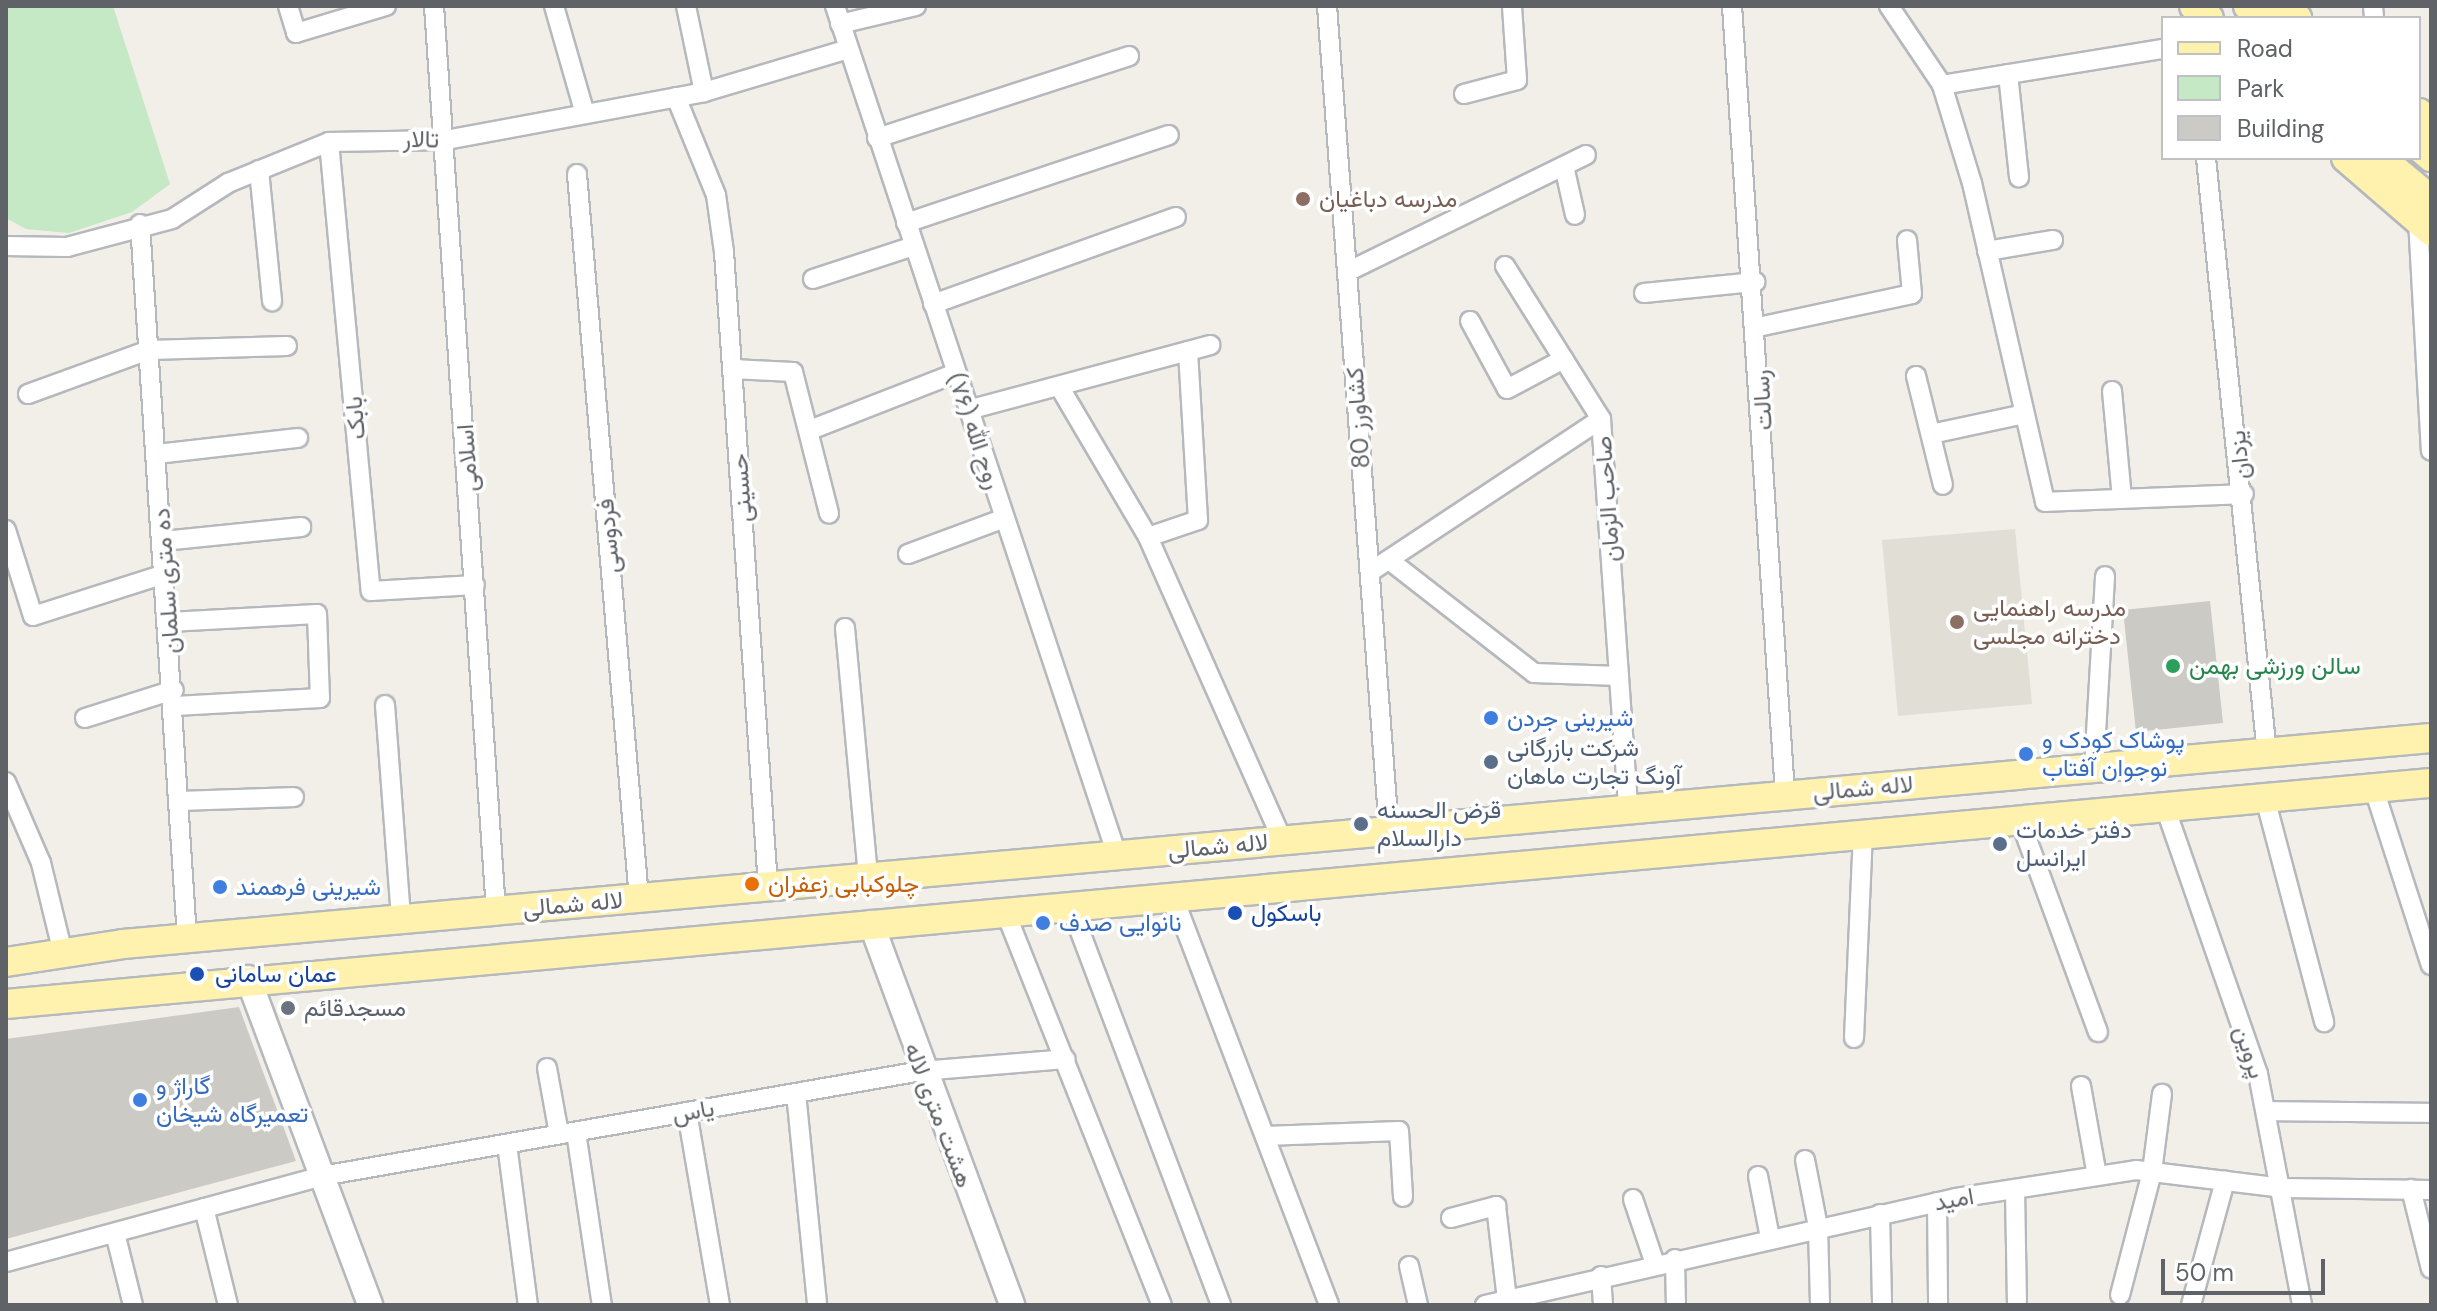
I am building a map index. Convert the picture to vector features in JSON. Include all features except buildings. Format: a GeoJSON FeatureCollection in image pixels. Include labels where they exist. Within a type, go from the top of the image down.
{"type":"FeatureCollection","features":[{"type":"Feature","properties":{"kind":"main road"},"geometry":{"type":"LineString","coordinates":[[2349,160],[2427,217]]}},
{"type":"Feature","properties":{"kind":"main road"},"geometry":{"type":"LineString","coordinates":[[2383,160],[2427,217]]}},
{"type":"Feature","properties":{"kind":"main road","name":"لاله شمالی"},"geometry":{"type":"LineString","coordinates":[[6,962],[187,938],[2431,738]]}},
{"type":"Feature","properties":{"kind":"main road"},"geometry":{"type":"LineString","coordinates":[[1966,779],[1969,825]]}},
{"type":"Feature","properties":{"kind":"main road","name":"لاله شمالی"},"geometry":{"type":"LineString","coordinates":[[6,1004],[248,978],[2431,783]]}},
{"type":"Feature","properties":{"kind":"main road"},"geometry":{"type":"LineString","coordinates":[[679,940],[657,926],[655,909],[700,893]]}},
{"type":"Feature","properties":{"kind":"main road"},"geometry":{"type":"LineString","coordinates":[[560,951],[606,930],[583,903]]}},
{"type":"Feature","properties":{"kind":"street"},"geometry":{"type":"LineString","coordinates":[[288,6],[296,33],[386,6]]}},
{"type":"Feature","properties":{"kind":"street","name":"اسلامی"},"geometry":{"type":"LineString","coordinates":[[434,6],[446,140],[496,911]]}},
{"type":"Feature","properties":{"kind":"street"},"geometry":{"type":"LineString","coordinates":[[554,6],[585,114]]}},
{"type":"Feature","properties":{"kind":"street"},"geometry":{"type":"LineString","coordinates":[[686,6],[704,92]]}},
{"type":"Feature","properties":{"kind":"street","name":"کشاورز 80"},"geometry":{"type":"LineString","coordinates":[[1327,6],[1389,831]]}},
{"type":"Feature","properties":{"kind":"street"},"geometry":{"type":"LineString","coordinates":[[1464,94],[1517,80],[1512,6]]}},
{"type":"Feature","properties":{"kind":"street","name":"رسالت"},"geometry":{"type":"LineString","coordinates":[[1732,6],[1755,282],[1785,794]]}},
{"type":"Feature","properties":{"kind":"street"},"geometry":{"type":"LineString","coordinates":[[1889,6],[1942,85],[1987,251],[2045,502],[2244,494]]}},
{"type":"Feature","properties":{"kind":"street"},"geometry":{"type":"LineString","coordinates":[[838,15],[908,7]]}},
{"type":"Feature","properties":{"kind":"street","name":"روح الله (۷۶)"},"geometry":{"type":"LineString","coordinates":[[838,15],[1117,855]]}},
{"type":"Feature","properties":{"kind":"street","name":"تالار"},"geometry":{"type":"LineString","coordinates":[[6,246],[67,247],[140,224],[172,219],[259,170],[329,142],[446,140],[704,92],[848,49]]}},
{"type":"Feature","properties":{"kind":"street"},"geometry":{"type":"LineString","coordinates":[[1942,85],[2161,49]]}},
{"type":"Feature","properties":{"kind":"street"},"geometry":{"type":"LineString","coordinates":[[877,138],[1129,56]]}},
{"type":"Feature","properties":{"kind":"street"},"geometry":{"type":"LineString","coordinates":[[2008,74],[2019,177]]}},
{"type":"Feature","properties":{"kind":"street","name":"حسینی"},"geometry":{"type":"LineString","coordinates":[[676,97],[716,195],[732,369],[768,886]]}},
{"type":"Feature","properties":{"kind":"street"},"geometry":{"type":"LineString","coordinates":[[906,223],[1169,135]]}},
{"type":"Feature","properties":{"kind":"street","name":"بابک"},"geometry":{"type":"LineString","coordinates":[[329,142],[371,591],[475,585]]}},
{"type":"Feature","properties":{"kind":"street"},"geometry":{"type":"LineString","coordinates":[[1347,272],[1586,155]]}},
{"type":"Feature","properties":{"kind":"street","name":"یزدان"},"geometry":{"type":"LineString","coordinates":[[2206,160],[2244,494],[2267,753]]}},
{"type":"Feature","properties":{"kind":"street"},"geometry":{"type":"LineString","coordinates":[[1564,166],[1575,215]]}},
{"type":"Feature","properties":{"kind":"street"},"geometry":{"type":"LineString","coordinates":[[259,170],[272,301]]}},
{"type":"Feature","properties":{"kind":"street","name":"فردوسی"},"geometry":{"type":"LineString","coordinates":[[577,174],[639,898]]}},
{"type":"Feature","properties":{"kind":"street"},"geometry":{"type":"LineString","coordinates":[[933,304],[1176,217]]}},
{"type":"Feature","properties":{"kind":"street"},"geometry":{"type":"LineString","coordinates":[[2427,217],[2431,451]]}},
{"type":"Feature","properties":{"kind":"street","name":"ده متری سلمان"},"geometry":{"type":"LineString","coordinates":[[140,224],[175,698],[187,938]]}},
{"type":"Feature","properties":{"kind":"street"},"geometry":{"type":"LineString","coordinates":[[1758,327],[1912,294],[1907,240]]}},
{"type":"Feature","properties":{"kind":"street"},"geometry":{"type":"LineString","coordinates":[[1987,251],[2053,240]]}},
{"type":"Feature","properties":{"kind":"street"},"geometry":{"type":"LineString","coordinates":[[813,279],[914,246]]}},
{"type":"Feature","properties":{"kind":"street"},"geometry":{"type":"LineString","coordinates":[[1505,266],[1601,419]]}},
{"type":"Feature","properties":{"kind":"street"},"geometry":{"type":"LineString","coordinates":[[1644,293],[1755,282]]}},
{"type":"Feature","properties":{"kind":"street"},"geometry":{"type":"LineString","coordinates":[[1470,321],[1507,389],[1564,359]]}},
{"type":"Feature","properties":{"kind":"street"},"geometry":{"type":"LineString","coordinates":[[968,410],[1210,345]]}},
{"type":"Feature","properties":{"kind":"street"},"geometry":{"type":"LineString","coordinates":[[28,394],[149,350],[287,346]]}},
{"type":"Feature","properties":{"kind":"street"},"geometry":{"type":"LineString","coordinates":[[1148,537],[1198,520],[1188,351]]}},
{"type":"Feature","properties":{"kind":"street"},"geometry":{"type":"LineString","coordinates":[[732,369],[793,372],[829,513]]}},
{"type":"Feature","properties":{"kind":"street"},"geometry":{"type":"LineString","coordinates":[[810,430],[956,373]]}},
{"type":"Feature","properties":{"kind":"street"},"geometry":{"type":"LineString","coordinates":[[1916,376],[1943,485]]}},
{"type":"Feature","properties":{"kind":"street"},"geometry":{"type":"LineString","coordinates":[[1059,386],[1148,537],[1283,841]]}},
{"type":"Feature","properties":{"kind":"street"},"geometry":{"type":"LineString","coordinates":[[2112,391],[2122,499]]}},
{"type":"Feature","properties":{"kind":"street"},"geometry":{"type":"LineString","coordinates":[[1931,434],[2024,414]]}},
{"type":"Feature","properties":{"kind":"street","name":"صاحب الزمان"},"geometry":{"type":"LineString","coordinates":[[1370,572],[1601,419],[1628,808]]}},
{"type":"Feature","properties":{"kind":"street"},"geometry":{"type":"LineString","coordinates":[[157,454],[298,438]]}},
{"type":"Feature","properties":{"kind":"street"},"geometry":{"type":"LineString","coordinates":[[908,554],[1005,518]]}},
{"type":"Feature","properties":{"kind":"street"},"geometry":{"type":"LineString","coordinates":[[163,541],[301,527]]}},
{"type":"Feature","properties":{"kind":"street"},"geometry":{"type":"LineString","coordinates":[[6,530],[33,616],[165,574]]}},
{"type":"Feature","properties":{"kind":"street"},"geometry":{"type":"LineString","coordinates":[[1389,560],[1534,673],[1619,676]]}},
{"type":"Feature","properties":{"kind":"street"},"geometry":{"type":"LineString","coordinates":[[2094,768],[2105,576]]}},
{"type":"Feature","properties":{"kind":"street"},"geometry":{"type":"LineString","coordinates":[[85,718],[175,698],[320,698],[317,614],[169,622]]}},
{"type":"Feature","properties":{"kind":"street"},"geometry":{"type":"LineString","coordinates":[[845,628],[868,878]]}},
{"type":"Feature","properties":{"kind":"street"},"geometry":{"type":"LineString","coordinates":[[385,705],[401,919]]}},
{"type":"Feature","properties":{"kind":"street"},"geometry":{"type":"LineString","coordinates":[[6,782],[41,863],[63,953]]}},
{"type":"Feature","properties":{"kind":"street"},"geometry":{"type":"LineString","coordinates":[[2374,789],[2431,965]]}},
{"type":"Feature","properties":{"kind":"street"},"geometry":{"type":"LineString","coordinates":[[181,801],[294,797]]}},
{"type":"Feature","properties":{"kind":"street"},"geometry":{"type":"LineString","coordinates":[[2265,798],[2324,1022]]}},
{"type":"Feature","properties":{"kind":"street","name":"پروین"},"geometry":{"type":"LineString","coordinates":[[2165,807],[2267,1111],[2302,1305]]}},
{"type":"Feature","properties":{"kind":"street"},"geometry":{"type":"LineString","coordinates":[[2020,820],[2098,1032]]}},
{"type":"Feature","properties":{"kind":"street"},"geometry":{"type":"LineString","coordinates":[[1854,1038],[1863,834]]}},
{"type":"Feature","properties":{"kind":"street"},"geometry":{"type":"LineString","coordinates":[[1173,896],[1329,1305]]}},
{"type":"Feature","properties":{"kind":"street"},"geometry":{"type":"LineString","coordinates":[[1070,905],[1221,1305]]}},
{"type":"Feature","properties":{"kind":"street"},"geometry":{"type":"LineString","coordinates":[[1005,911],[1162,1305]]}},
{"type":"Feature","properties":{"kind":"street","name":"هشت متری لاله"},"geometry":{"type":"LineString","coordinates":[[871,923],[921,1071],[1012,1305]]}},
{"type":"Feature","properties":{"kind":"street"},"geometry":{"type":"LineString","coordinates":[[248,978],[370,1305]]}},
{"type":"Feature","properties":{"kind":"street","name":"یاس"},"geometry":{"type":"LineString","coordinates":[[6,1262],[322,1176],[921,1071],[1066,1059]]}},
{"type":"Feature","properties":{"kind":"street"},"geometry":{"type":"LineString","coordinates":[[547,1068],[568,1133],[602,1305]]}},
{"type":"Feature","properties":{"kind":"street"},"geometry":{"type":"LineString","coordinates":[[2081,1086],[2097,1176]]}},
{"type":"Feature","properties":{"kind":"street"},"geometry":{"type":"LineString","coordinates":[[796,1093],[817,1305]]}},
{"type":"Feature","properties":{"kind":"street"},"geometry":{"type":"LineString","coordinates":[[2120,1295],[2152,1172],[2162,1094]]}},
{"type":"Feature","properties":{"kind":"street"},"geometry":{"type":"LineString","coordinates":[[2267,1111],[2431,1113]]}},
{"type":"Feature","properties":{"kind":"street"},"geometry":{"type":"LineString","coordinates":[[687,1112],[720,1305]]}},
{"type":"Feature","properties":{"kind":"street"},"geometry":{"type":"LineString","coordinates":[[1265,1136],[1399,1131],[1403,1197]]}},
{"type":"Feature","properties":{"kind":"street"},"geometry":{"type":"LineString","coordinates":[[507,1144],[528,1305]]}},
{"type":"Feature","properties":{"kind":"street"},"geometry":{"type":"LineString","coordinates":[[1805,1160],[1818,1227],[1820,1305]]}},
{"type":"Feature","properties":{"kind":"street","name":"امید"},"geometry":{"type":"LineString","coordinates":[[1485,1305],[1818,1227],[1937,1202],[2097,1176],[2152,1172],[2283,1188],[2431,1190]]}},
{"type":"Feature","properties":{"kind":"street"},"geometry":{"type":"LineString","coordinates":[[1758,1176],[1770,1238]]}},
{"type":"Feature","properties":{"kind":"street"},"geometry":{"type":"LineString","coordinates":[[2191,1305],[2225,1181]]}},
{"type":"Feature","properties":{"kind":"street"},"geometry":{"type":"LineString","coordinates":[[2411,1189],[2431,1269]]}},
{"type":"Feature","properties":{"kind":"street"},"geometry":{"type":"LineString","coordinates":[[2015,1190],[2017,1305]]}},
{"type":"Feature","properties":{"kind":"street"},"geometry":{"type":"LineString","coordinates":[[1633,1199],[1655,1264]]}},
{"type":"Feature","properties":{"kind":"street"},"geometry":{"type":"LineString","coordinates":[[1937,1202],[1938,1305]]}},
{"type":"Feature","properties":{"kind":"street"},"geometry":{"type":"LineString","coordinates":[[1451,1218],[1496,1206],[1507,1299]]}},
{"type":"Feature","properties":{"kind":"street"},"geometry":{"type":"LineString","coordinates":[[204,1208],[228,1305]]}},
{"type":"Feature","properties":{"kind":"street"},"geometry":{"type":"LineString","coordinates":[[1880,1214],[1882,1305]]}},
{"type":"Feature","properties":{"kind":"street"},"geometry":{"type":"LineString","coordinates":[[115,1233],[133,1305]]}},
{"type":"Feature","properties":{"kind":"street"},"geometry":{"type":"LineString","coordinates":[[1675,1259],[1676,1305]]}},
{"type":"Feature","properties":{"kind":"street"},"geometry":{"type":"LineString","coordinates":[[1409,1266],[1418,1305]]}},
{"type":"Feature","properties":{"kind":"street"},"geometry":{"type":"LineString","coordinates":[[1601,1276],[1603,1305]]}},
{"type":"Feature","properties":{"kind":"shaded area","name":"مدرسه راهنمایی دخترانه مجلسی"},"geometry":{"type":"Polygon","coordinates":[[[2015,529],[2032,704],[1898,716],[1882,540],[2015,529]]]}},
{"type":"Feature","properties":{"kind":"green space"},"geometry":{"type":"Polygon","coordinates":[[[6,6],[113,6],[170,184],[132,212],[69,233],[26,229],[6,218],[6,6]]]}},
{"type":"Feature","properties":{"kind":"place","name":"مدرسه دباغیان"},"geometry":{"type":"Point","coordinates":[1303,199]}},
{"type":"Feature","properties":{"kind":"place","name":"مدرسه راهنمایی دخترانه مجلسی"},"geometry":{"type":"Point","coordinates":[1957,622]}},
{"type":"Feature","properties":{"kind":"place","name":"سالن ورزشی بهمن"},"geometry":{"type":"Point","coordinates":[2173,666]}},
{"type":"Feature","properties":{"kind":"place","name":"شیرینی جردن"},"geometry":{"type":"Point","coordinates":[1491,718]}},
{"type":"Feature","properties":{"kind":"place","name":"پوشاک کودک و نوجوان آفتاب"},"geometry":{"type":"Point","coordinates":[2026,754]}},
{"type":"Feature","properties":{"kind":"place","name":"شرکت بازرگانی آونگ تجارت ماهان"},"geometry":{"type":"Point","coordinates":[1491,762]}},
{"type":"Feature","properties":{"kind":"place","name":"قرض الحسنه دارالسلام"},"geometry":{"type":"Point","coordinates":[1361,824]}},
{"type":"Feature","properties":{"kind":"place","name":"دفتر خدمات ایرانسل"},"geometry":{"type":"Point","coordinates":[2000,844]}},
{"type":"Feature","properties":{"kind":"place","name":"چلوکبابی زعفران"},"geometry":{"type":"Point","coordinates":[752,884]}},
{"type":"Feature","properties":{"kind":"place","name":"شیرینی فرهمند"},"geometry":{"type":"Point","coordinates":[220,887]}},
{"type":"Feature","properties":{"kind":"place","name":"باسکول"},"geometry":{"type":"Point","coordinates":[1235,913]}},
{"type":"Feature","properties":{"kind":"place","name":"نانوایی صدف"},"geometry":{"type":"Point","coordinates":[1043,923]}},
{"type":"Feature","properties":{"kind":"place","name":"عمان سامانی"},"geometry":{"type":"Point","coordinates":[197,974]}},
{"type":"Feature","properties":{"kind":"place","name":"مسجدقائم"},"geometry":{"type":"Point","coordinates":[288,1008]}},
{"type":"Feature","properties":{"kind":"place","name":"گاراژ و تعمیرگاه شیخان"},"geometry":{"type":"Point","coordinates":[140,1100]}}]}
